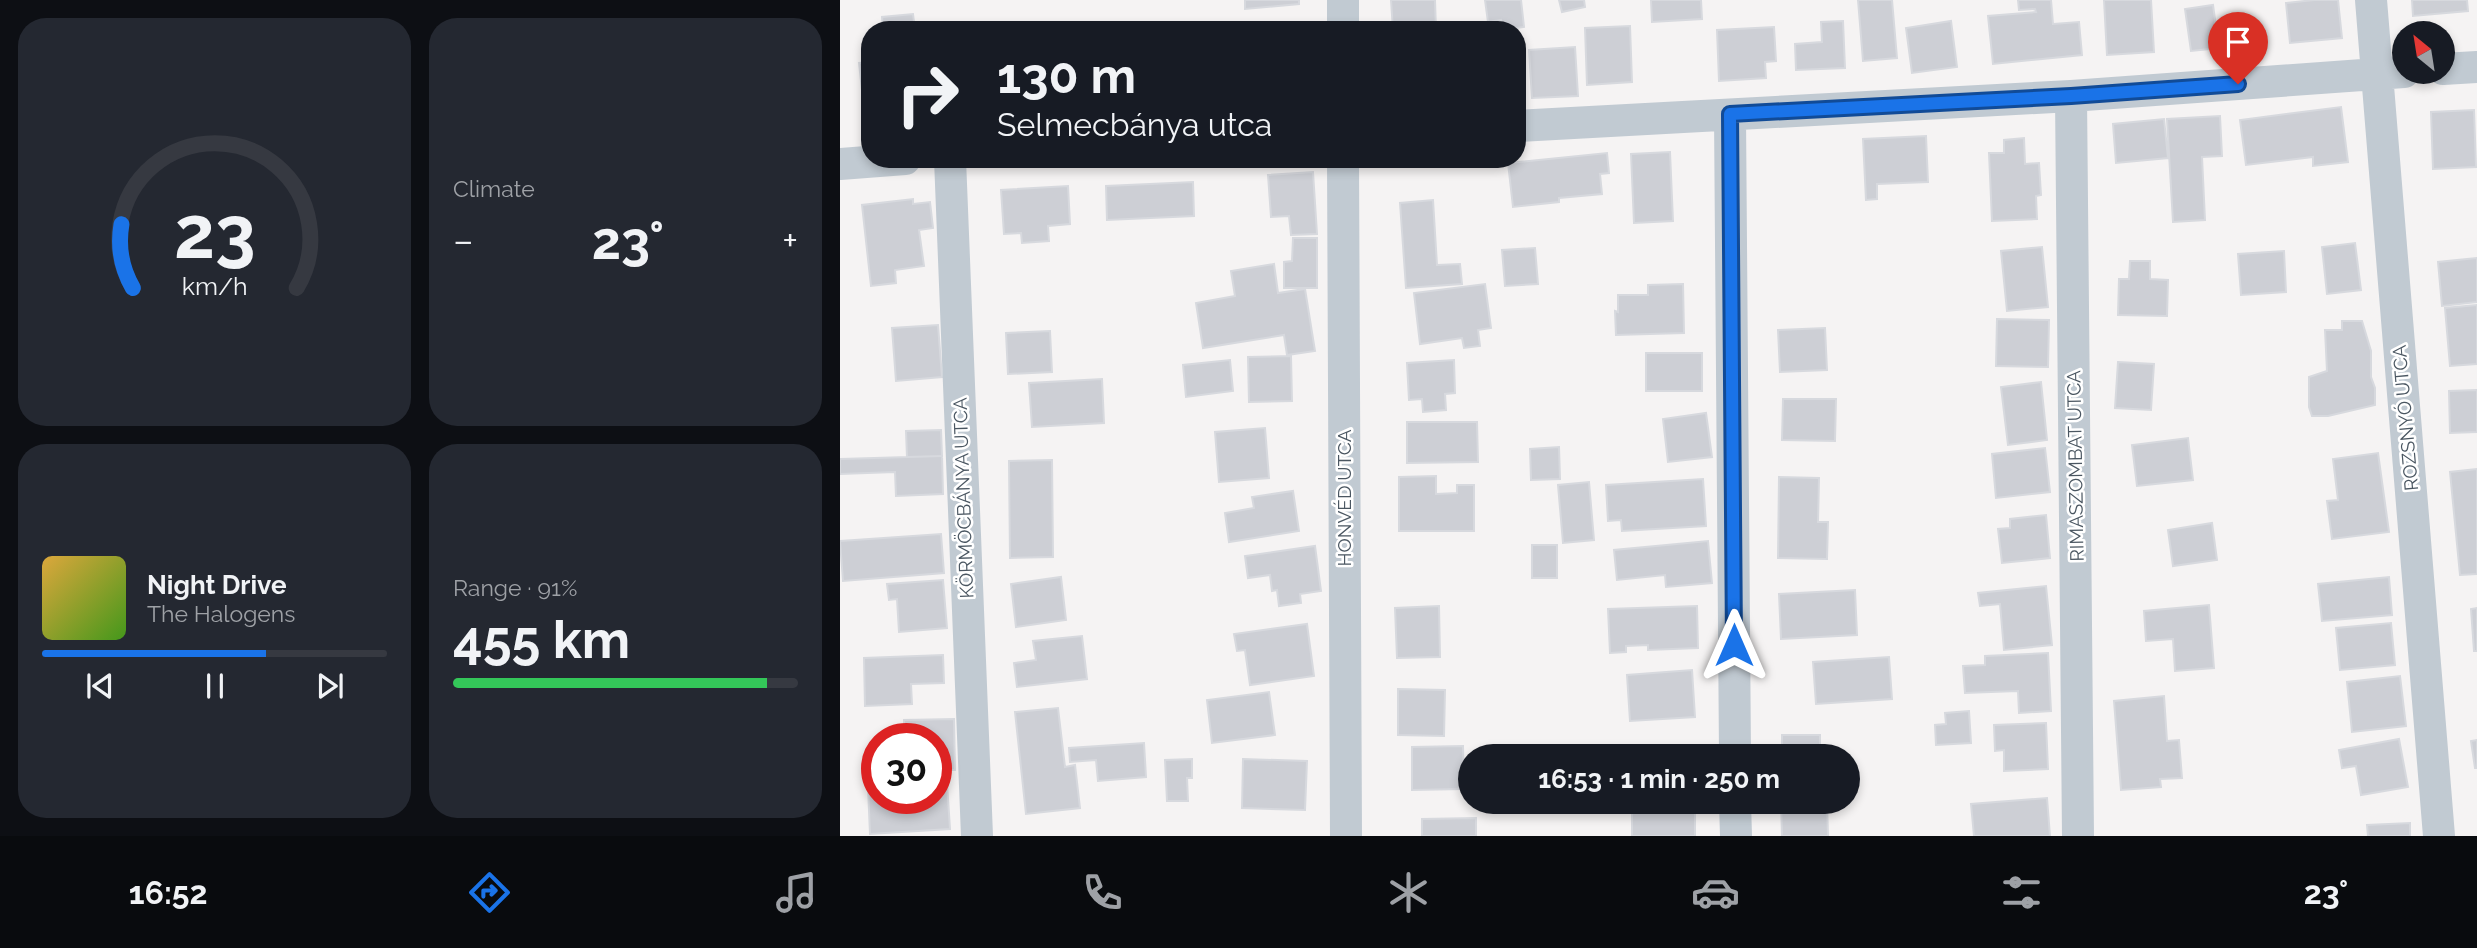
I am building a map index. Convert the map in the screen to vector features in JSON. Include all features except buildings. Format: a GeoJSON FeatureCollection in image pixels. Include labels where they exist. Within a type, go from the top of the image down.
{"type":"FeatureCollection","features":[{"type":"Feature","properties":{"kind":"street"},"geometry":{"type":"LineString","coordinates":[[1343,0],[1343,21]]}},
{"type":"Feature","properties":{"kind":"street","name":"ROZSNYÓ UTCA"},"geometry":{"type":"LineString","coordinates":[[2371,0],[2391,72],[2439,836]]}},
{"type":"Feature","properties":{"kind":"street"},"geometry":{"type":"LineString","coordinates":[[2455,68],[2477,67]]}},
{"type":"Feature","properties":{"kind":"street"},"geometry":{"type":"LineString","coordinates":[[1526,126],[2071,96],[2391,72]]}},
{"type":"Feature","properties":{"kind":"street","name":"RIMASZOMBAT UTCA"},"geometry":{"type":"LineString","coordinates":[[2071,96],[2078,836]]}},
{"type":"Feature","properties":{"kind":"street"},"geometry":{"type":"LineString","coordinates":[[1730,114],[1735,744]]}},
{"type":"Feature","properties":{"kind":"street"},"geometry":{"type":"LineString","coordinates":[[840,164],[861,162]]}},
{"type":"Feature","properties":{"kind":"street","name":"KÖRMÖCBÁNYA UTCA"},"geometry":{"type":"LineString","coordinates":[[950,168],[977,836]]}},
{"type":"Feature","properties":{"kind":"street","name":"HONVÉD UTCA"},"geometry":{"type":"LineString","coordinates":[[1343,168],[1346,836]]}},
{"type":"Feature","properties":{"kind":"street"},"geometry":{"type":"LineString","coordinates":[[1735,814],[1736,836]]}},
{"type":"Feature","properties":{"kind":"route"},"geometry":{"type":"LineString","coordinates":[[1734,645],[1730,114],[2071,96],[2238,84]]}}]}
